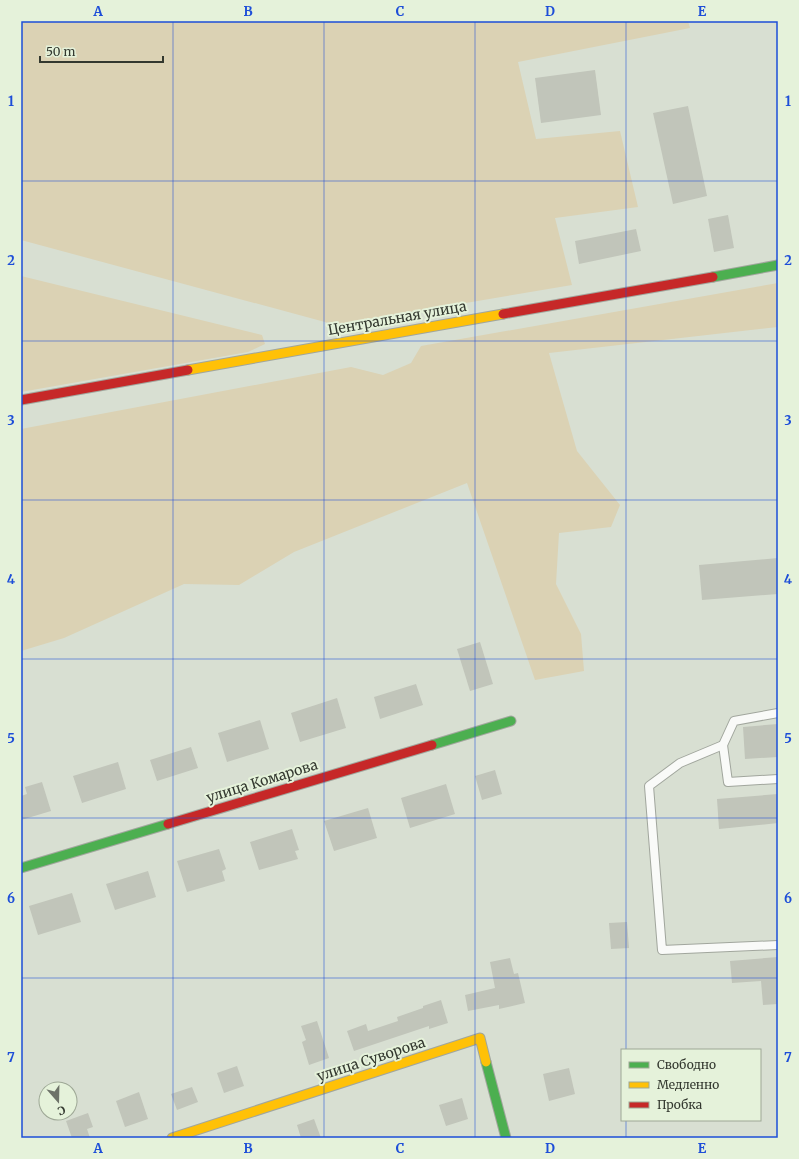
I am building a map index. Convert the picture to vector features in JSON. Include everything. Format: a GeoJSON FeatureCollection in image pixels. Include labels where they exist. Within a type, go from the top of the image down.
{"type":"FeatureCollection","features":[{"type":"Feature","properties":{"kind":"street","name":"Центральная улица"},"geometry":{"type":"LineString","coordinates":[[21,400],[778,265]]}},
{"type":"Feature","properties":{"kind":"street","name":"улица Комарова"},"geometry":{"type":"LineString","coordinates":[[21,868],[511,721]]}},
{"type":"Feature","properties":{"kind":"street","name":"улица Суворова"},"geometry":{"type":"LineString","coordinates":[[172,1138],[480,1038],[506,1138]]}},
{"type":"Feature","properties":{"kind":"lane"},"geometry":{"type":"LineString","coordinates":[[778,712],[734,721],[723,745],[728,782],[778,779]]}},
{"type":"Feature","properties":{"kind":"lane"},"geometry":{"type":"LineString","coordinates":[[723,745],[680,764],[649,786],[662,950],[778,945]]}},
{"type":"Feature","properties":{"kind":"shaded area"},"geometry":{"type":"Polygon","coordinates":[[[21,21],[688,21],[690,28],[518,62],[536,139],[620,131],[638,207],[555,218],[572,285],[336,325],[21,240],[21,21]]]}},
{"type":"Feature","properties":{"kind":"shaded area"},"geometry":{"type":"Polygon","coordinates":[[[21,276],[262,335],[265,344],[248,352],[21,392],[21,276]]]}},
{"type":"Feature","properties":{"kind":"shaded area"},"geometry":{"type":"Polygon","coordinates":[[[778,283],[778,327],[549,353],[577,451],[620,505],[611,527],[559,533],[556,584],[581,634],[584,671],[535,680],[467,483],[294,552],[239,585],[184,584],[64,638],[21,651],[21,429],[351,367],[383,375],[411,363],[421,346],[778,283]]]}},
{"type":"Feature","properties":{"kind":"building"},"geometry":{"type":"Polygon","coordinates":[[[595,70],[601,115],[541,123],[535,78],[595,70]]]}},
{"type":"Feature","properties":{"kind":"building"},"geometry":{"type":"Polygon","coordinates":[[[688,106],[707,196],[673,204],[653,113],[688,106]]]}},
{"type":"Feature","properties":{"kind":"building"},"geometry":{"type":"Polygon","coordinates":[[[728,215],[734,248],[714,252],[708,219],[728,215]]]}},
{"type":"Feature","properties":{"kind":"building"},"geometry":{"type":"Polygon","coordinates":[[[636,229],[641,251],[579,264],[575,241],[636,229]]]}},
{"type":"Feature","properties":{"kind":"building"},"geometry":{"type":"Polygon","coordinates":[[[778,558],[778,594],[702,600],[699,565],[778,558]]]}},
{"type":"Feature","properties":{"kind":"building"},"geometry":{"type":"Polygon","coordinates":[[[480,642],[493,684],[470,691],[457,649],[480,642]]]}},
{"type":"Feature","properties":{"kind":"building"},"geometry":{"type":"Polygon","coordinates":[[[416,684],[423,705],[380,719],[374,697],[416,684]]]}},
{"type":"Feature","properties":{"kind":"building"},"geometry":{"type":"Polygon","coordinates":[[[337,698],[346,728],[300,742],[291,713],[337,698]]]}},
{"type":"Feature","properties":{"kind":"building"},"geometry":{"type":"Polygon","coordinates":[[[260,720],[269,749],[227,762],[218,733],[260,720]]]}},
{"type":"Feature","properties":{"kind":"building"},"geometry":{"type":"Polygon","coordinates":[[[778,724],[778,757],[745,759],[743,727],[778,724]]]}},
{"type":"Feature","properties":{"kind":"building"},"geometry":{"type":"Polygon","coordinates":[[[191,747],[198,768],[157,781],[150,760],[191,747]]]}},
{"type":"Feature","properties":{"kind":"building"},"geometry":{"type":"Polygon","coordinates":[[[118,762],[126,789],[82,803],[73,776],[118,762]]]}},
{"type":"Feature","properties":{"kind":"building"},"geometry":{"type":"Polygon","coordinates":[[[495,770],[502,794],[482,800],[475,776],[495,770]]]}},
{"type":"Feature","properties":{"kind":"building"},"geometry":{"type":"Polygon","coordinates":[[[42,782],[51,811],[21,820],[21,796],[27,794],[25,787],[42,782]]]}},
{"type":"Feature","properties":{"kind":"building"},"geometry":{"type":"Polygon","coordinates":[[[446,784],[455,814],[410,828],[401,798],[446,784]]]}},
{"type":"Feature","properties":{"kind":"building"},"geometry":{"type":"Polygon","coordinates":[[[778,794],[778,823],[719,829],[717,799],[778,794]]]}},
{"type":"Feature","properties":{"kind":"building"},"geometry":{"type":"Polygon","coordinates":[[[368,808],[377,838],[334,851],[324,821],[368,808]]]}},
{"type":"Feature","properties":{"kind":"building"},"geometry":{"type":"Polygon","coordinates":[[[292,829],[299,850],[295,851],[298,859],[259,870],[250,842],[292,829]]]}},
{"type":"Feature","properties":{"kind":"building"},"geometry":{"type":"Polygon","coordinates":[[[219,849],[226,869],[222,871],[225,881],[187,892],[177,861],[219,849]]]}},
{"type":"Feature","properties":{"kind":"building"},"geometry":{"type":"Polygon","coordinates":[[[148,871],[156,897],[115,910],[106,884],[148,871]]]}},
{"type":"Feature","properties":{"kind":"building"},"geometry":{"type":"Polygon","coordinates":[[[72,893],[81,922],[38,935],[29,906],[72,893]]]}},
{"type":"Feature","properties":{"kind":"building"},"geometry":{"type":"Polygon","coordinates":[[[627,922],[629,948],[611,949],[609,923],[627,922]]]}},
{"type":"Feature","properties":{"kind":"building"},"geometry":{"type":"Polygon","coordinates":[[[778,957],[778,1004],[763,1005],[761,981],[732,983],[730,961],[778,957]]]}},
{"type":"Feature","properties":{"kind":"building"},"geometry":{"type":"Polygon","coordinates":[[[510,958],[514,974],[518,973],[525,1003],[499,1009],[499,1005],[468,1011],[465,995],[495,988],[490,962],[510,958]]]}},
{"type":"Feature","properties":{"kind":"building"},"geometry":{"type":"Polygon","coordinates":[[[441,1000],[448,1023],[429,1029],[429,1026],[354,1051],[347,1031],[366,1024],[368,1031],[398,1021],[397,1017],[441,1000]]]}},
{"type":"Feature","properties":{"kind":"building"},"geometry":{"type":"Polygon","coordinates":[[[317,1021],[329,1058],[309,1065],[302,1042],[306,1040],[301,1026],[317,1021]]]}},
{"type":"Feature","properties":{"kind":"building"},"geometry":{"type":"Polygon","coordinates":[[[237,1066],[244,1086],[224,1093],[217,1073],[237,1066]]]}},
{"type":"Feature","properties":{"kind":"building"},"geometry":{"type":"Polygon","coordinates":[[[569,1068],[575,1094],[549,1101],[543,1074],[569,1068]]]}},
{"type":"Feature","properties":{"kind":"building"},"geometry":{"type":"Polygon","coordinates":[[[192,1087],[198,1102],[177,1110],[171,1094],[192,1087]]]}},
{"type":"Feature","properties":{"kind":"building"},"geometry":{"type":"Polygon","coordinates":[[[139,1092],[148,1119],[125,1127],[116,1101],[139,1092]]]}},
{"type":"Feature","properties":{"kind":"building"},"geometry":{"type":"Polygon","coordinates":[[[462,1098],[468,1119],[446,1126],[439,1105],[462,1098]]]}},
{"type":"Feature","properties":{"kind":"building"},"geometry":{"type":"Polygon","coordinates":[[[88,1113],[93,1127],[87,1129],[90,1138],[72,1138],[66,1121],[78,1121],[78,1117],[88,1113]]]}},
{"type":"Feature","properties":{"kind":"building"},"geometry":{"type":"Polygon","coordinates":[[[314,1119],[321,1138],[301,1138],[297,1125],[314,1119]]]}},
{"type":"Feature","properties":{"kind":"traffic: fast"},"geometry":{"type":"LineString","coordinates":[[713,277],[778,265]]}},
{"type":"Feature","properties":{"kind":"traffic: fast"},"geometry":{"type":"LineString","coordinates":[[432,745],[511,721]]}},
{"type":"Feature","properties":{"kind":"traffic: fast"},"geometry":{"type":"LineString","coordinates":[[21,868],[168,824]]}},
{"type":"Feature","properties":{"kind":"traffic: fast"},"geometry":{"type":"LineString","coordinates":[[486,1062],[506,1138]]}},
{"type":"Feature","properties":{"kind":"traffic: slow"},"geometry":{"type":"LineString","coordinates":[[188,370],[503,314]]}},
{"type":"Feature","properties":{"kind":"traffic: slow"},"geometry":{"type":"LineString","coordinates":[[172,1138],[480,1038],[486,1062]]}},
{"type":"Feature","properties":{"kind":"traffic: jam"},"geometry":{"type":"LineString","coordinates":[[503,314],[713,277]]}},
{"type":"Feature","properties":{"kind":"traffic: jam"},"geometry":{"type":"LineString","coordinates":[[21,400],[188,370]]}},
{"type":"Feature","properties":{"kind":"traffic: jam"},"geometry":{"type":"LineString","coordinates":[[168,824],[432,745]]}}]}
